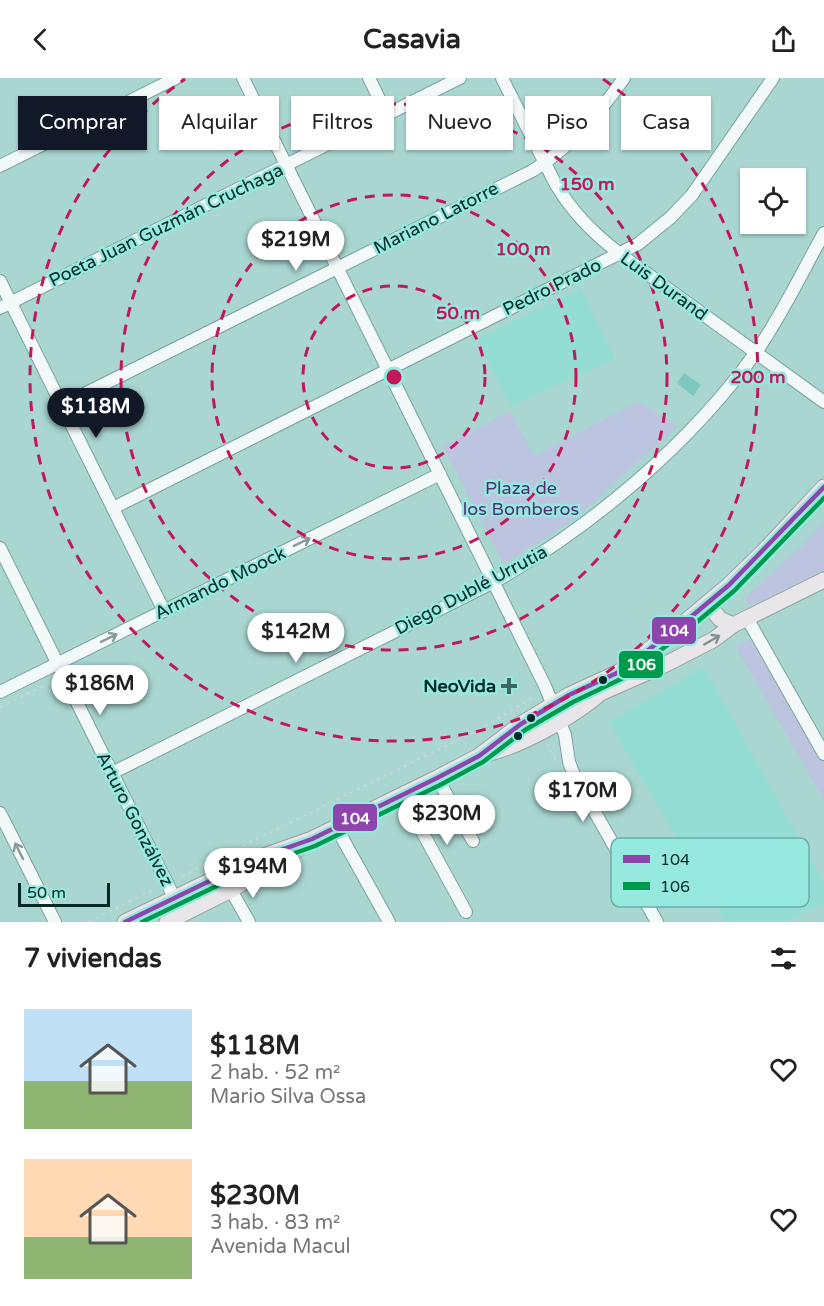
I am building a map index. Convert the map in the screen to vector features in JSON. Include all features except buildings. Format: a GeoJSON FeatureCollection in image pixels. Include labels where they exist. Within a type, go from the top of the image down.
{"type":"FeatureCollection","features":[{"type":"Feature","properties":{"kind":"main road"},"geometry":{"type":"LineString","coordinates":[[603,692],[619,672],[708,604],[765,550],[824,487]]}},
{"type":"Feature","properties":{"kind":"main road"},"geometry":{"type":"LineString","coordinates":[[479,756],[516,744],[559,721],[603,692],[671,662],[713,640],[740,622],[824,579]]}},
{"type":"Feature","properties":{"kind":"main road"},"geometry":{"type":"LineString","coordinates":[[708,604],[715,615],[740,622]]}},
{"type":"Feature","properties":{"kind":"main road"},"geometry":{"type":"LineString","coordinates":[[125,922],[255,859],[312,839],[437,778],[479,756],[521,724],[552,705],[594,681],[619,672]]}},
{"type":"Feature","properties":{"kind":"main road"},"geometry":{"type":"LineString","coordinates":[[167,922],[231,890],[312,839]]}},
{"type":"Feature","properties":{"kind":"street"},"geometry":{"type":"LineString","coordinates":[[0,166],[176,78]]}},
{"type":"Feature","properties":{"kind":"street"},"geometry":{"type":"LineString","coordinates":[[243,78],[546,686],[567,742],[569,762],[574,775],[611,841]]}},
{"type":"Feature","properties":{"kind":"street"},"geometry":{"type":"LineString","coordinates":[[369,78],[378,96]]}},
{"type":"Feature","properties":{"kind":"street","name":"Poeta Juan Guzmán Cruchaga"},"geometry":{"type":"LineString","coordinates":[[394,111],[460,78]]}},
{"type":"Feature","properties":{"kind":"street","name":"Luis Durand"},"geometry":{"type":"LineString","coordinates":[[502,78],[544,164],[577,216],[620,254],[824,402]]}},
{"type":"Feature","properties":{"kind":"street","name":"Mariano Latorre"},"geometry":{"type":"LineString","coordinates":[[62,405],[544,164],[585,128],[610,99],[624,78]]}},
{"type":"Feature","properties":{"kind":"street","name":"Pedro Prado"},"geometry":{"type":"LineString","coordinates":[[113,507],[620,254],[655,231],[687,201],[773,78]]}},
{"type":"Feature","properties":{"kind":"street","name":"Poeta Juan Guzmán Cruchaga"},"geometry":{"type":"LineString","coordinates":[[5,305],[317,150]]}},
{"type":"Feature","properties":{"kind":"street","name":"Diego Dublé Urrutia"},"geometry":{"type":"LineString","coordinates":[[112,773],[494,582],[560,541],[627,489],[690,430],[756,352],[824,233]]}},
{"type":"Feature","properties":{"kind":"street"},"geometry":{"type":"LineString","coordinates":[[0,281],[5,305],[62,405],[164,611]]}},
{"type":"Feature","properties":{"kind":"street","name":"Armando Moock"},"geometry":{"type":"LineString","coordinates":[[0,692],[440,474]]}},
{"type":"Feature","properties":{"kind":"street","name":"Arturo Gonzálvez"},"geometry":{"type":"LineString","coordinates":[[0,548],[174,897]]}},
{"type":"Feature","properties":{"kind":"street"},"geometry":{"type":"LineString","coordinates":[[740,622],[824,754]]}},
{"type":"Feature","properties":{"kind":"street"},"geometry":{"type":"LineString","coordinates":[[437,778],[472,841]]}},
{"type":"Feature","properties":{"kind":"street"},"geometry":{"type":"LineString","coordinates":[[402,795],[466,912]]}},
{"type":"Feature","properties":{"kind":"street"},"geometry":{"type":"LineString","coordinates":[[0,813],[55,922]]}},
{"type":"Feature","properties":{"kind":"street"},"geometry":{"type":"LineString","coordinates":[[336,827],[389,922]]}},
{"type":"Feature","properties":{"kind":"street"},"geometry":{"type":"LineString","coordinates":[[231,890],[249,922]]}},
{"type":"Feature","properties":{"kind":"street"},"geometry":{"type":"LineString","coordinates":[[649,907],[657,922]]}},
{"type":"Feature","properties":{"kind":"path"},"geometry":{"type":"LineString","coordinates":[[0,707],[50,683]]}},
{"type":"Feature","properties":{"kind":"path"},"geometry":{"type":"LineString","coordinates":[[182,876],[480,729],[532,698]]}},
{"type":"Feature","properties":{"kind":"path"},"geometry":{"type":"LineString","coordinates":[[89,922],[154,889]]}},
{"type":"Feature","properties":{"kind":"shaded area"},"geometry":{"type":"Polygon","coordinates":[[[581,288],[615,359],[511,406],[477,339],[581,288]]]}},
{"type":"Feature","properties":{"kind":"shaded area"},"geometry":{"type":"Polygon","coordinates":[[[704,667],[799,838],[676,838],[609,722],[704,667]]]}},
{"type":"Feature","properties":{"kind":"shaded area"},"geometry":{"type":"Polygon","coordinates":[[[809,857],[824,884],[824,902],[787,922],[725,922],[716,907],[809,907],[809,857]]]}},
{"type":"Feature","properties":{"kind":"green space","name":"Plaza de los Bomberos"},"geometry":{"type":"Polygon","coordinates":[[[638,402],[678,426],[574,519],[504,564],[443,446],[510,411],[534,456],[638,402]]]}},
{"type":"Feature","properties":{"kind":"green space"},"geometry":{"type":"Polygon","coordinates":[[[824,523],[824,570],[756,604],[747,604],[745,599],[747,596],[824,523]]]}},
{"type":"Feature","properties":{"kind":"green space"},"geometry":{"type":"Polygon","coordinates":[[[755,637],[824,750],[824,800],[736,647],[755,637]]]}},
{"type":"Feature","properties":{"kind":"water"},"geometry":{"type":"Polygon","coordinates":[[[684,373],[701,385],[693,396],[677,383],[684,373]]]}},
{"type":"Feature","properties":{"kind":"transit line","name":"104"},"geometry":{"type":"LineString","coordinates":[[125,922],[255,859],[312,839],[437,778],[479,756],[521,724],[569,695],[619,672],[729,585],[824,487]]}},
{"type":"Feature","properties":{"kind":"transit line","name":"106"},"geometry":{"type":"LineString","coordinates":[[142,922],[258,866],[315,846],[440,785],[483,762],[525,730],[573,702],[623,678],[685,632],[734,591],[824,498]]}},
{"type":"Feature","properties":{"kind":"place","name":"NeoVida"},"geometry":{"type":"Point","coordinates":[509,686]}}]}
